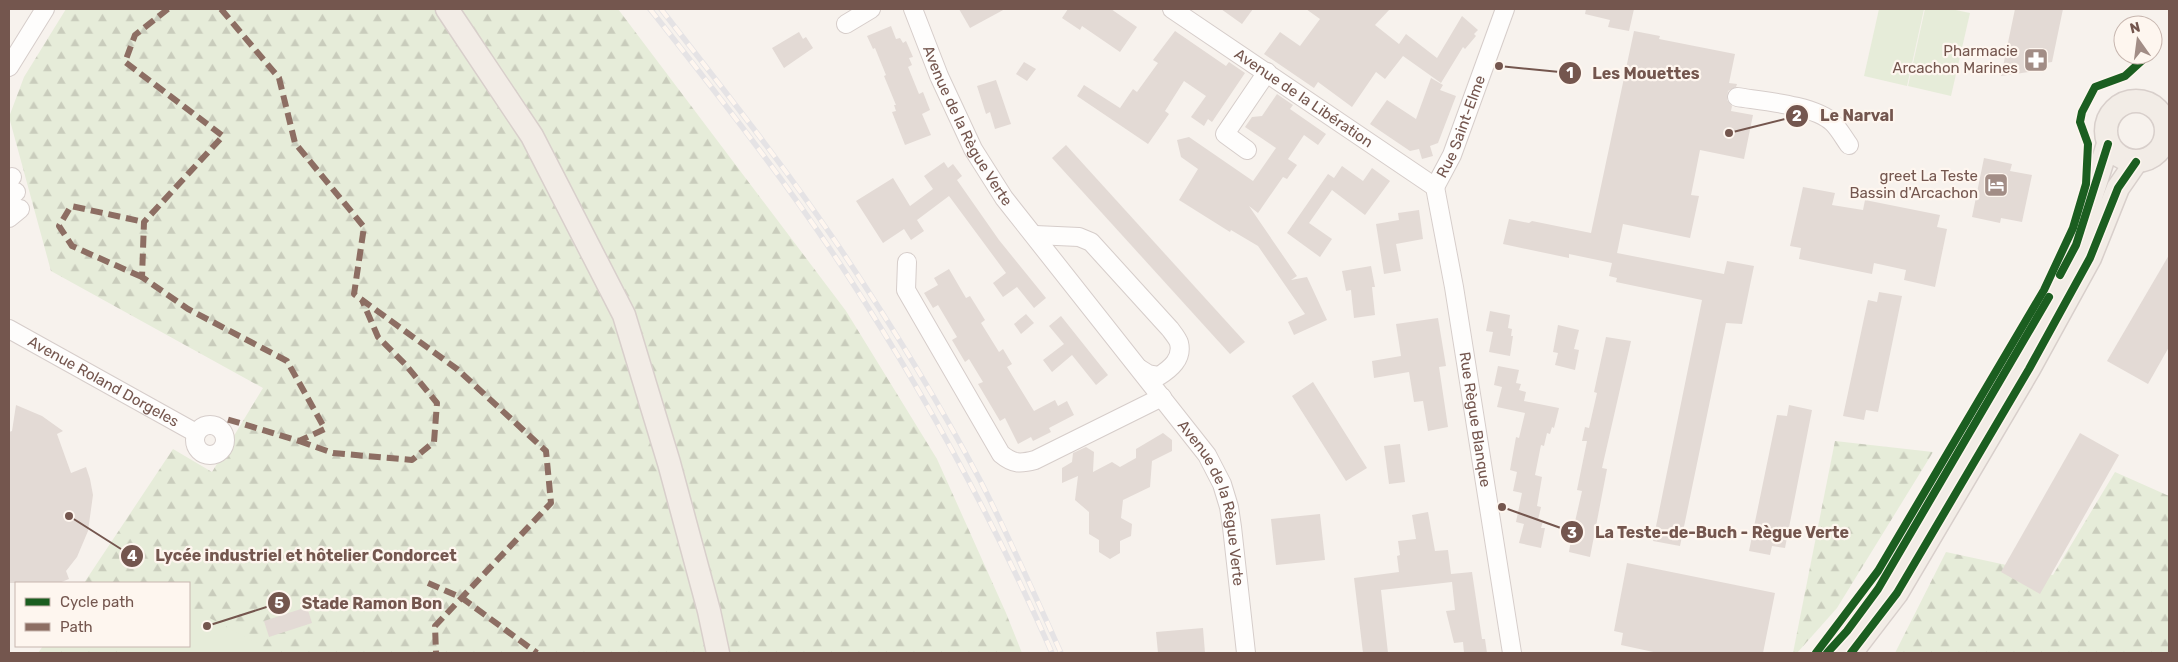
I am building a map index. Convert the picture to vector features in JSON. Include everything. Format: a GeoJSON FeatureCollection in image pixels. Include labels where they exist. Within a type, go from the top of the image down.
{"type":"FeatureCollection","features":[{"type":"Feature","properties":{"kind":"main road"},"geometry":{"type":"LineString","coordinates":[[447,9],[532,136],[624,315],[669,463],[718,653]]}},
{"type":"Feature","properties":{"kind":"main road"},"geometry":{"type":"LineString","coordinates":[[1827,653],[1847,631],[1878,589],[2035,322],[2076,245],[2108,144],[2107,124],[2111,114],[2118,107],[2134,101],[2164,103],[2167,130],[2166,140],[2162,149],[2155,156],[2136,162],[2119,157],[2108,144]]}},
{"type":"Feature","properties":{"kind":"main road"},"geometry":{"type":"LineString","coordinates":[[1851,653],[1897,593],[2029,369],[2090,258],[2118,188],[2136,162]]}},
{"type":"Feature","properties":{"kind":"street"},"geometry":{"type":"LineString","coordinates":[[9,46],[32,9]]}},
{"type":"Feature","properties":{"kind":"street"},"geometry":{"type":"LineString","coordinates":[[9,67],[46,9]]}},
{"type":"Feature","properties":{"kind":"street"},"geometry":{"type":"LineString","coordinates":[[846,24],[872,9]]}},
{"type":"Feature","properties":{"kind":"street","name":"Avenue de la Règue Verte"},"geometry":{"type":"LineString","coordinates":[[913,9],[939,76],[973,149],[1004,198],[1207,455],[1222,484],[1229,507],[1232,527],[1246,653]]}},
{"type":"Feature","properties":{"kind":"street","name":"Avenue de la Libération"},"geometry":{"type":"LineString","coordinates":[[1172,9],[1435,186]]}},
{"type":"Feature","properties":{"kind":"street","name":"Rue Saint-Elme"},"geometry":{"type":"LineString","coordinates":[[1435,186],[1452,155],[1505,9]]}},
{"type":"Feature","properties":{"kind":"street"},"geometry":{"type":"LineString","coordinates":[[1247,150],[1225,134],[1267,72]]}},
{"type":"Feature","properties":{"kind":"street"},"geometry":{"type":"LineString","coordinates":[[1737,97],[1800,108],[1818,114],[1833,122],[1849,145]]}},
{"type":"Feature","properties":{"kind":"street","name":"Rue Règue Blanque"},"geometry":{"type":"LineString","coordinates":[[1435,186],[1454,287],[1512,653]]}},
{"type":"Feature","properties":{"kind":"street"},"geometry":{"type":"LineString","coordinates":[[1035,235],[1079,236],[1091,242],[1170,329],[1179,344],[1178,358],[1171,368],[1159,376],[1148,374],[1139,368]]}},
{"type":"Feature","properties":{"kind":"street"},"geometry":{"type":"LineString","coordinates":[[907,262],[906,290],[1001,454],[1010,462],[1021,464],[1035,460],[1162,397]]}},
{"type":"Feature","properties":{"kind":"street","name":"Avenue Roland Dorgeles"},"geometry":{"type":"LineString","coordinates":[[9,329],[196,434]]}},
{"type":"Feature","properties":{"kind":"green space"},"geometry":{"type":"Polygon","coordinates":[[[66,9],[618,9],[846,311],[937,459],[1022,653],[38,653],[42,647],[190,647],[190,582],[85,582],[173,449],[212,472],[263,388],[51,271],[9,117],[24,77],[66,9]]]}},
{"type":"Feature","properties":{"kind":"green space"},"geometry":{"type":"Polygon","coordinates":[[[1879,9],[1924,9],[1907,86],[1864,76],[1879,9]]]}},
{"type":"Feature","properties":{"kind":"green space"},"geometry":{"type":"Polygon","coordinates":[[[1925,9],[1951,9],[1970,13],[1951,96],[1908,86],[1925,9]]]}},
{"type":"Feature","properties":{"kind":"green space"},"geometry":{"type":"Polygon","coordinates":[[[1835,441],[1933,452],[1837,608],[1797,653],[1793,653],[1835,441]]]}},
{"type":"Feature","properties":{"kind":"green space"},"geometry":{"type":"Polygon","coordinates":[[[2115,472],[2169,496],[2169,653],[1895,653],[1946,552],[2053,575],[2115,472]]]}},
{"type":"Feature","properties":{"kind":"green space"},"geometry":{"type":"Polygon","coordinates":[[[190,608],[275,653],[133,653],[136,647],[190,647],[190,608]]]}},
{"type":"Feature","properties":{"kind":"building"},"geometry":{"type":"Polygon","coordinates":[[[959,9],[1005,9],[970,28],[959,9]]]}},
{"type":"Feature","properties":{"kind":"building"},"geometry":{"type":"Polygon","coordinates":[[[1068,9],[1111,9],[1137,27],[1120,52],[1082,26],[1080,30],[1062,18],[1068,9]]]}},
{"type":"Feature","properties":{"kind":"building"},"geometry":{"type":"Polygon","coordinates":[[[1221,9],[1253,9],[1242,24],[1221,9]]]}},
{"type":"Feature","properties":{"kind":"building"},"geometry":{"type":"Polygon","coordinates":[[[1306,9],[1390,9],[1375,25],[1399,44],[1406,34],[1437,58],[1462,16],[1478,30],[1474,34],[1476,36],[1465,49],[1463,47],[1441,83],[1403,56],[1385,79],[1376,72],[1352,107],[1318,82],[1314,88],[1264,54],[1280,32],[1300,46],[1320,19],[1306,9]]]}},
{"type":"Feature","properties":{"kind":"building"},"geometry":{"type":"Polygon","coordinates":[[[1586,9],[1634,9],[1629,31],[1608,27],[1610,20],[1585,14],[1586,9]]]}},
{"type":"Feature","properties":{"kind":"building"},"geometry":{"type":"Polygon","coordinates":[[[2015,9],[2063,9],[2052,62],[2045,63],[2043,70],[2001,76],[2015,9]]]}},
{"type":"Feature","properties":{"kind":"building"},"geometry":{"type":"Polygon","coordinates":[[[891,26],[896,39],[900,38],[903,43],[906,41],[913,57],[909,58],[912,65],[908,67],[919,94],[923,92],[930,110],[922,114],[931,135],[905,145],[892,112],[896,111],[894,105],[896,105],[884,76],[886,75],[875,48],[873,49],[867,36],[891,26]]]}},
{"type":"Feature","properties":{"kind":"building"},"geometry":{"type":"Polygon","coordinates":[[[1175,31],[1226,66],[1229,62],[1245,73],[1212,122],[1208,119],[1204,126],[1191,117],[1206,96],[1184,81],[1165,111],[1169,114],[1148,144],[1077,96],[1084,85],[1120,108],[1133,89],[1137,92],[1158,63],[1153,60],[1175,31]]]}},
{"type":"Feature","properties":{"kind":"building"},"geometry":{"type":"Polygon","coordinates":[[[1634,31],[1660,36],[1659,39],[1735,54],[1729,83],[1737,84],[1736,87],[1728,91],[1727,100],[1732,106],[1731,111],[1753,115],[1744,159],[1700,150],[1691,195],[1699,196],[1690,238],[1623,224],[1617,253],[1724,274],[1727,261],[1754,266],[1742,324],[1726,323],[1680,546],[1653,541],[1702,300],[1616,282],[1617,278],[1609,276],[1612,263],[1569,254],[1569,258],[1503,244],[1509,219],[1529,223],[1532,221],[1591,233],[1634,31]]]}},
{"type":"Feature","properties":{"kind":"building"},"geometry":{"type":"Polygon","coordinates":[[[799,32],[803,39],[806,37],[813,48],[784,68],[772,48],[799,32]]]}},
{"type":"Feature","properties":{"kind":"building"},"geometry":{"type":"Polygon","coordinates":[[[1024,62],[1036,69],[1027,81],[1016,74],[1024,62]]]}},
{"type":"Feature","properties":{"kind":"building"},"geometry":{"type":"Polygon","coordinates":[[[1431,78],[1443,85],[1440,90],[1456,96],[1438,143],[1430,146],[1433,156],[1422,159],[1419,149],[1410,151],[1370,124],[1387,100],[1416,119],[1431,78]]]}},
{"type":"Feature","properties":{"kind":"building"},"geometry":{"type":"Polygon","coordinates":[[[996,80],[1011,124],[995,129],[990,112],[986,114],[977,86],[996,80]]]}},
{"type":"Feature","properties":{"kind":"building"},"geometry":{"type":"Polygon","coordinates":[[[1277,94],[1293,105],[1290,109],[1326,134],[1318,145],[1304,135],[1288,159],[1297,165],[1287,179],[1283,177],[1258,213],[1249,206],[1297,276],[1291,280],[1307,277],[1327,320],[1294,335],[1288,322],[1305,314],[1258,246],[1231,230],[1230,232],[1179,200],[1198,169],[1181,157],[1177,140],[1189,137],[1253,181],[1276,148],[1245,127],[1252,117],[1262,116],[1277,94]]]}},
{"type":"Feature","properties":{"kind":"building"},"geometry":{"type":"Polygon","coordinates":[[[1066,145],[1245,342],[1230,354],[1052,158],[1066,145]]]}},
{"type":"Feature","properties":{"kind":"building"},"geometry":{"type":"Polygon","coordinates":[[[1984,158],[2012,164],[2010,171],[2032,175],[2022,222],[2001,218],[2000,223],[1972,217],[1984,158]]]}},
{"type":"Feature","properties":{"kind":"building"},"geometry":{"type":"Polygon","coordinates":[[[944,162],[948,168],[953,164],[962,176],[957,180],[999,240],[1046,298],[1034,308],[1017,287],[1003,297],[993,283],[1006,273],[949,196],[917,220],[924,231],[911,240],[904,229],[883,243],[856,201],[893,178],[910,206],[933,189],[924,176],[944,162]]]}},
{"type":"Feature","properties":{"kind":"building"},"geometry":{"type":"Polygon","coordinates":[[[1342,166],[1363,181],[1372,168],[1390,181],[1365,215],[1332,190],[1309,223],[1332,239],[1320,257],[1287,233],[1328,174],[1334,178],[1342,166]]]}},
{"type":"Feature","properties":{"kind":"building"},"geometry":{"type":"Polygon","coordinates":[[[1803,187],[1835,193],[1832,205],[1863,210],[1865,200],[1940,215],[1937,227],[1947,229],[1935,287],[1904,280],[1906,270],[1874,263],[1872,274],[1799,259],[1801,248],[1790,246],[1803,187]]]}},
{"type":"Feature","properties":{"kind":"building"},"geometry":{"type":"Polygon","coordinates":[[[1419,210],[1423,239],[1396,244],[1401,271],[1384,274],[1376,224],[1399,220],[1398,213],[1419,210]]]}},
{"type":"Feature","properties":{"kind":"building"},"geometry":{"type":"Polygon","coordinates":[[[2169,255],[2169,347],[2148,384],[2107,361],[2169,255]]]}},
{"type":"Feature","properties":{"kind":"building"},"geometry":{"type":"Polygon","coordinates":[[[1371,266],[1375,287],[1372,287],[1375,315],[1354,318],[1351,290],[1346,291],[1342,271],[1371,266]]]}},
{"type":"Feature","properties":{"kind":"building"},"geometry":{"type":"Polygon","coordinates":[[[949,269],[966,298],[970,296],[985,320],[981,323],[999,352],[1003,349],[1012,364],[1007,367],[1034,411],[1055,400],[1058,406],[1067,401],[1074,415],[1049,428],[1051,432],[1033,441],[1031,437],[1018,444],[1005,418],[1000,421],[978,384],[983,382],[969,359],[965,362],[952,340],[957,337],[938,305],[933,308],[924,293],[938,285],[934,278],[949,269]]]}},
{"type":"Feature","properties":{"kind":"building"},"geometry":{"type":"Polygon","coordinates":[[[1879,292],[1902,296],[1878,412],[1866,410],[1864,420],[1843,416],[1868,300],[1877,302],[1879,292]]]}},
{"type":"Feature","properties":{"kind":"building"},"geometry":{"type":"Polygon","coordinates":[[[1490,311],[1510,315],[1508,328],[1512,329],[1511,336],[1513,336],[1510,356],[1489,352],[1493,332],[1486,331],[1490,311]]]}},
{"type":"Feature","properties":{"kind":"building"},"geometry":{"type":"Polygon","coordinates":[[[1026,314],[1034,323],[1021,334],[1014,324],[1026,314]]]}},
{"type":"Feature","properties":{"kind":"building"},"geometry":{"type":"Polygon","coordinates":[[[1061,316],[1108,375],[1096,385],[1072,355],[1052,372],[1043,360],[1064,344],[1049,326],[1061,316]]]}},
{"type":"Feature","properties":{"kind":"building"},"geometry":{"type":"Polygon","coordinates":[[[1438,318],[1446,366],[1439,367],[1448,427],[1428,431],[1423,401],[1414,402],[1409,372],[1374,378],[1372,361],[1401,356],[1396,324],[1438,318]]]}},
{"type":"Feature","properties":{"kind":"building"},"geometry":{"type":"Polygon","coordinates":[[[1558,325],[1579,330],[1574,349],[1579,350],[1575,370],[1555,365],[1558,353],[1553,352],[1558,325]]]}},
{"type":"Feature","properties":{"kind":"building"},"geometry":{"type":"Polygon","coordinates":[[[1606,337],[1631,341],[1602,468],[1607,469],[1590,557],[1569,552],[1571,539],[1567,538],[1570,525],[1574,526],[1582,491],[1577,490],[1587,441],[1582,441],[1585,427],[1589,428],[1597,393],[1594,392],[1606,337]]]}},
{"type":"Feature","properties":{"kind":"building"},"geometry":{"type":"Polygon","coordinates":[[[1498,366],[1519,370],[1516,383],[1521,384],[1519,390],[1526,392],[1524,401],[1559,408],[1554,428],[1552,427],[1550,434],[1547,433],[1544,446],[1541,445],[1535,475],[1542,477],[1537,506],[1541,507],[1538,520],[1543,521],[1541,528],[1545,528],[1541,548],[1519,543],[1524,524],[1516,522],[1522,493],[1513,491],[1517,472],[1510,470],[1516,437],[1519,438],[1525,413],[1497,407],[1502,387],[1494,385],[1498,366]]]}},
{"type":"Feature","properties":{"kind":"building"},"geometry":{"type":"Polygon","coordinates":[[[1313,382],[1367,468],[1346,481],[1292,396],[1313,382]]]}},
{"type":"Feature","properties":{"kind":"building"},"geometry":{"type":"Polygon","coordinates":[[[16,405],[42,416],[63,431],[57,434],[71,473],[86,467],[90,479],[93,495],[88,531],[77,557],[66,571],[69,579],[62,582],[9,583],[9,432],[12,431],[16,405]]]}},
{"type":"Feature","properties":{"kind":"building"},"geometry":{"type":"Polygon","coordinates":[[[1789,405],[1812,410],[1785,548],[1772,546],[1770,555],[1749,551],[1777,415],[1787,416],[1789,405]]]}},
{"type":"Feature","properties":{"kind":"building"},"geometry":{"type":"Polygon","coordinates":[[[1163,433],[1172,440],[1172,451],[1152,461],[1150,487],[1123,500],[1121,518],[1132,524],[1131,536],[1120,541],[1120,553],[1110,559],[1099,552],[1099,540],[1089,534],[1089,512],[1075,500],[1078,476],[1062,483],[1062,468],[1072,462],[1073,453],[1086,447],[1094,452],[1093,472],[1112,462],[1120,467],[1136,458],[1136,449],[1163,433]]]}},
{"type":"Feature","properties":{"kind":"building"},"geometry":{"type":"Polygon","coordinates":[[[2080,433],[2119,455],[2040,594],[2001,572],[2080,433]]]}},
{"type":"Feature","properties":{"kind":"building"},"geometry":{"type":"Polygon","coordinates":[[[1400,444],[1405,482],[1389,484],[1384,446],[1400,444]]]}},
{"type":"Feature","properties":{"kind":"building"},"geometry":{"type":"Polygon","coordinates":[[[1428,512],[1435,551],[1448,550],[1451,574],[1472,572],[1482,639],[1485,639],[1487,653],[1464,653],[1463,642],[1454,643],[1446,611],[1455,610],[1452,582],[1381,590],[1388,653],[1363,653],[1354,578],[1399,572],[1397,556],[1400,555],[1398,541],[1416,539],[1412,515],[1428,512]]]}},
{"type":"Feature","properties":{"kind":"building"},"geometry":{"type":"Polygon","coordinates":[[[1320,514],[1325,560],[1276,565],[1271,519],[1320,514]]]}},
{"type":"Feature","properties":{"kind":"building"},"geometry":{"type":"Polygon","coordinates":[[[1627,563],[1775,593],[1763,653],[1658,653],[1621,645],[1623,633],[1614,631],[1627,563]]]}},
{"type":"Feature","properties":{"kind":"building"},"geometry":{"type":"Polygon","coordinates":[[[307,607],[312,623],[269,637],[264,621],[307,607]]]}},
{"type":"Feature","properties":{"kind":"building"},"geometry":{"type":"Polygon","coordinates":[[[1203,628],[1205,653],[1158,653],[1156,632],[1203,628]]]}},
{"type":"Feature","properties":{"kind":"railway"},"geometry":{"type":"LineString","coordinates":[[650,9],[776,172],[846,273],[875,319],[957,459],[1030,604],[1052,653]]}},
{"type":"Feature","properties":{"kind":"railway"},"geometry":{"type":"LineString","coordinates":[[661,9],[792,179],[891,327],[946,418],[980,480],[1012,544],[1061,653]]}},
{"type":"Feature","properties":{"kind":"marked path"},"geometry":{"type":"LineString","coordinates":[[168,9],[135,35],[125,62],[223,136],[144,222],[142,277],[188,309],[287,361],[325,429],[299,441],[223,418]]}},
{"type":"Feature","properties":{"kind":"marked path"},"geometry":{"type":"LineString","coordinates":[[221,9],[279,78],[295,143],[364,227],[354,294],[457,369],[546,451],[551,503],[435,626],[436,653]]}},
{"type":"Feature","properties":{"kind":"marked path"},"geometry":{"type":"LineString","coordinates":[[142,277],[72,246],[59,226],[71,206],[144,222]]}},
{"type":"Feature","properties":{"kind":"marked path"},"geometry":{"type":"LineString","coordinates":[[299,441],[333,453],[412,460],[434,442],[437,403],[405,364],[378,337],[362,300]]}},
{"type":"Feature","properties":{"kind":"marked path"},"geometry":{"type":"LineString","coordinates":[[428,583],[462,598],[537,653]]}},
{"type":"Feature","properties":{"kind":"cycle path"},"geometry":{"type":"LineString","coordinates":[[1816,653],[1878,571],[2044,290],[2073,228],[2086,184],[2088,144],[2080,122],[2082,112],[2095,87],[2125,76],[2137,65]]}},
{"type":"Feature","properties":{"kind":"cycle path"},"geometry":{"type":"LineString","coordinates":[[2060,275],[2076,245],[2108,144]]}},
{"type":"Feature","properties":{"kind":"cycle path"},"geometry":{"type":"LineString","coordinates":[[1851,653],[1897,593],[2029,369],[2090,258],[2118,188],[2136,162]]}},
{"type":"Feature","properties":{"kind":"cycle path"},"geometry":{"type":"LineString","coordinates":[[1827,653],[1847,631],[1878,589],[2049,297]]}},
{"type":"Feature","properties":{"kind":"place","name":"Pharmacie Arcachon Marines"},"geometry":{"type":"Point","coordinates":[2036,60]}},
{"type":"Feature","properties":{"kind":"place","name":"Les Mouettes"},"geometry":{"type":"Point","coordinates":[1499,66]}},
{"type":"Feature","properties":{"kind":"place","name":"Le Narval"},"geometry":{"type":"Point","coordinates":[1729,133]}},
{"type":"Feature","properties":{"kind":"place","name":"greet La Teste Bassin d'Arcachon"},"geometry":{"type":"Point","coordinates":[1996,185]}},
{"type":"Feature","properties":{"kind":"place","name":"La Teste-de-Buch - Règue Verte"},"geometry":{"type":"Point","coordinates":[1502,507]}},
{"type":"Feature","properties":{"kind":"place","name":"Lycée industriel et hôtelier Condorcet"},"geometry":{"type":"Point","coordinates":[69,516]}},
{"type":"Feature","properties":{"kind":"place","name":"Stade Ramon Bon"},"geometry":{"type":"Point","coordinates":[207,626]}}]}
